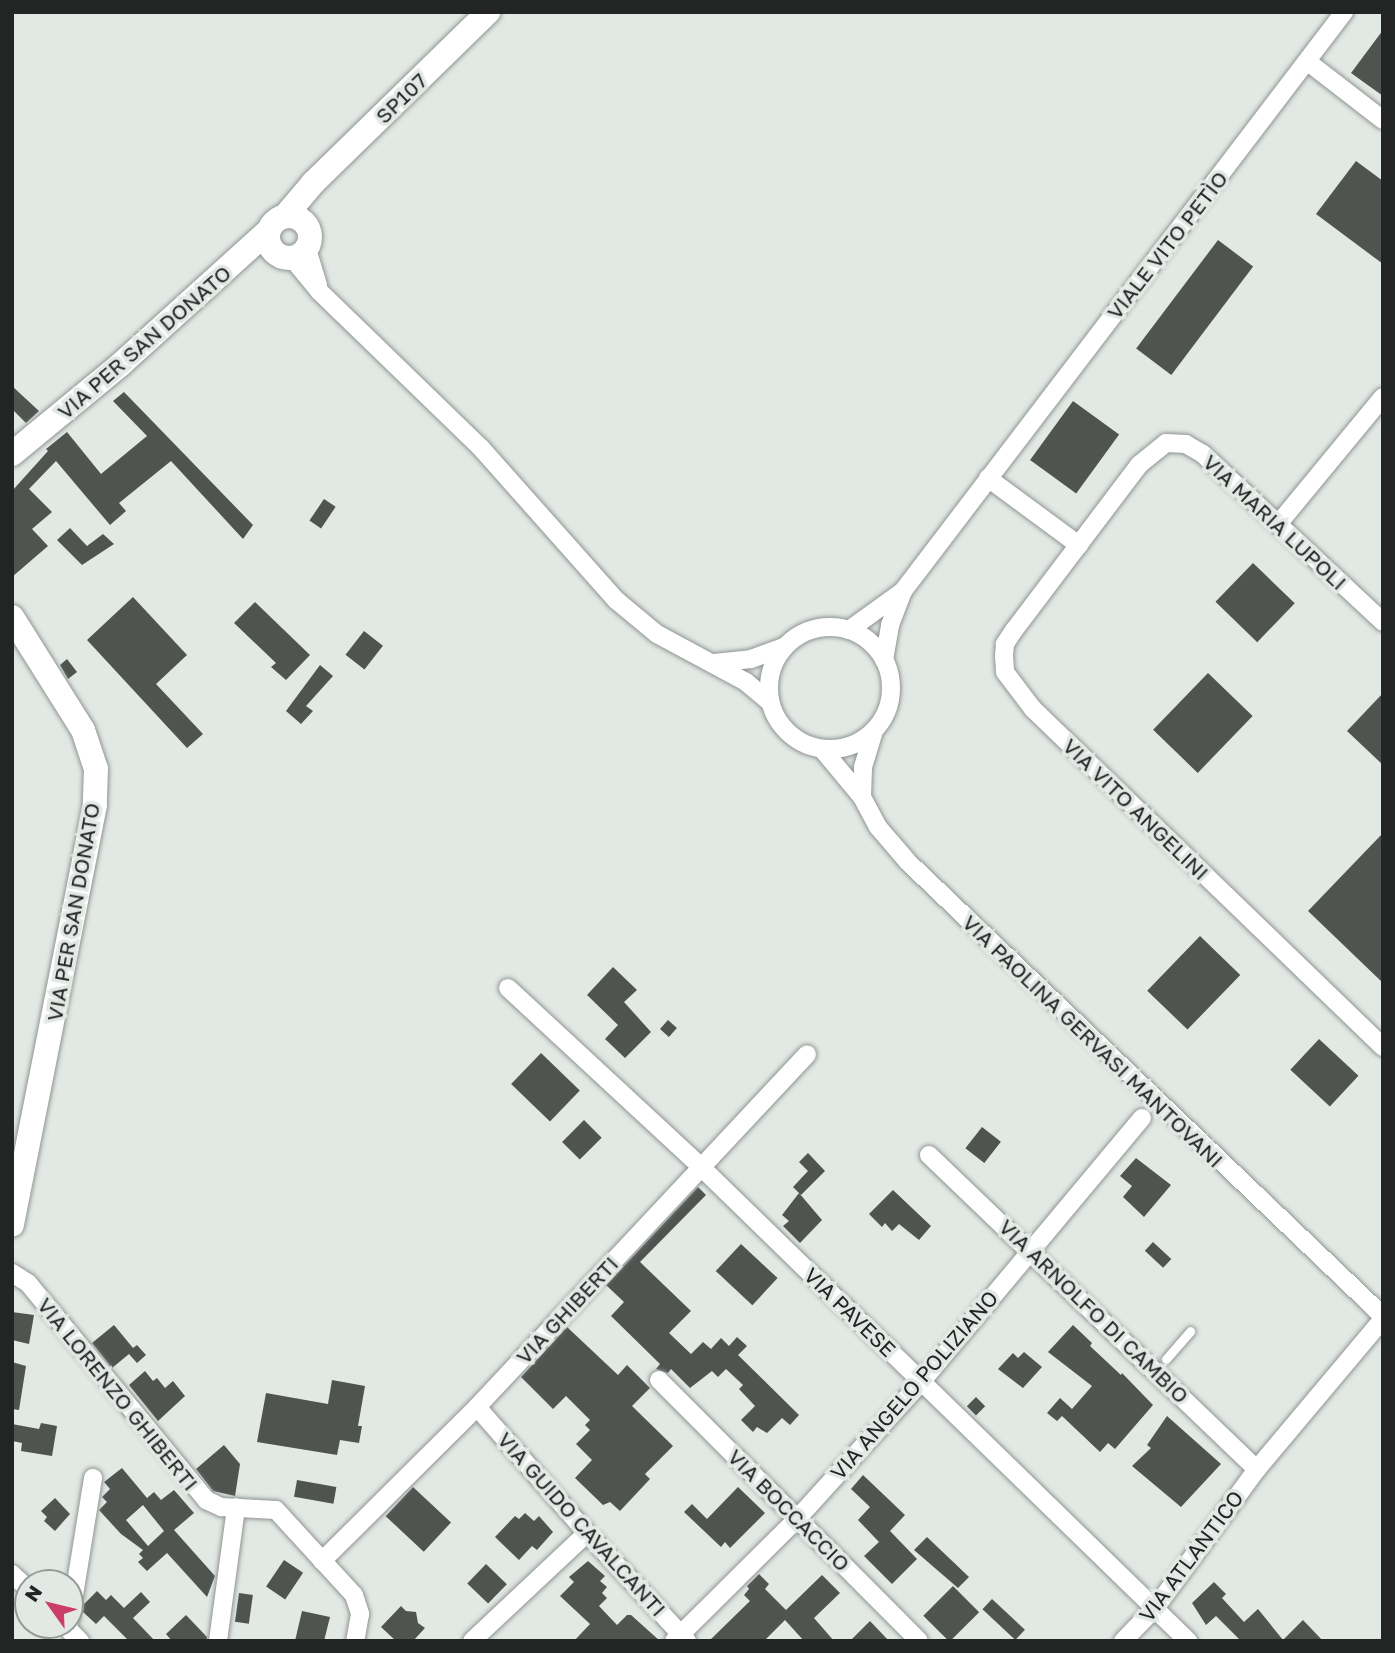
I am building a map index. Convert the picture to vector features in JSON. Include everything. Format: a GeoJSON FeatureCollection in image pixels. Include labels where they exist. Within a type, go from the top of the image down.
{"type":"FeatureCollection","features":[{"type":"Feature","properties":{"kind":"street","name":"SP107"},"geometry":{"type":"LineString","coordinates":[[288,237],[313,183],[488,12]]}},
{"type":"Feature","properties":{"kind":"street","name":"VIALE VITO PETÌO"},"geometry":{"type":"LineString","coordinates":[[903,591],[1344,12]]}},
{"type":"Feature","properties":{"kind":"street"},"geometry":{"type":"LineString","coordinates":[[1308,62],[1383,120]]}},
{"type":"Feature","properties":{"kind":"street"},"geometry":{"type":"LineString","coordinates":[[288,237],[320,292],[481,448],[616,600],[657,634],[714,663],[769,701]]}},
{"type":"Feature","properties":{"kind":"street","name":"VIA PER SAN DONATO"},"geometry":{"type":"LineString","coordinates":[[12,454],[121,364],[243,255],[288,237]]}},
{"type":"Feature","properties":{"kind":"street"},"geometry":{"type":"LineString","coordinates":[[1279,523],[1383,397]]}},
{"type":"Feature","properties":{"kind":"street","name":"VIA MARIA LUPOLI"},"geometry":{"type":"LineString","coordinates":[[1079,545],[1139,465],[1166,443],[1186,444],[1203,454],[1383,622]]}},
{"type":"Feature","properties":{"kind":"street"},"geometry":{"type":"LineString","coordinates":[[988,478],[1079,545]]}},
{"type":"Feature","properties":{"kind":"street","name":"VIA VITO ANGELINI"},"geometry":{"type":"LineString","coordinates":[[1079,545],[1005,644],[1005,672],[1033,709],[1383,1047]]}},
{"type":"Feature","properties":{"kind":"street"},"geometry":{"type":"LineString","coordinates":[[849,630],[903,591]]}},
{"type":"Feature","properties":{"kind":"street"},"geometry":{"type":"LineString","coordinates":[[884,660],[890,625],[903,591]]}},
{"type":"Feature","properties":{"kind":"street","name":"VIA PER SAN DONATO"},"geometry":{"type":"LineString","coordinates":[[12,617],[83,730],[96,769],[95,805],[86,855],[12,1225]]}},
{"type":"Feature","properties":{"kind":"street"},"geometry":{"type":"LineString","coordinates":[[862,797],[863,767],[874,730],[889,704],[890,681],[884,660],[863,636],[831,627],[798,635],[784,647],[775,661],[768,682],[769,701],[776,719],[788,734],[804,744],[822,749],[850,746],[874,730]]}},
{"type":"Feature","properties":{"kind":"street"},"geometry":{"type":"LineString","coordinates":[[714,663],[751,659],[784,647]]}},
{"type":"Feature","properties":{"kind":"street","name":"VIA PAOLINA GERVASI MANTOVANI"},"geometry":{"type":"LineString","coordinates":[[822,749],[862,797],[878,827],[908,862],[1383,1317]]}},
{"type":"Feature","properties":{"kind":"street","name":"VIA PAVESE"},"geometry":{"type":"LineString","coordinates":[[508,988],[701,1167],[1188,1641]]}},
{"type":"Feature","properties":{"kind":"street","name":"VIA GHIBERTI"},"geometry":{"type":"LineString","coordinates":[[322,1561],[477,1407],[807,1054]]}},
{"type":"Feature","properties":{"kind":"street","name":"VIA ANGELO POLIZIANO"},"geometry":{"type":"LineString","coordinates":[[681,1639],[797,1519],[922,1381],[1142,1118]]}},
{"type":"Feature","properties":{"kind":"street","name":"VIA ARNOLFO DI CAMBIO"},"geometry":{"type":"LineString","coordinates":[[929,1155],[1160,1364],[1257,1469]]}},
{"type":"Feature","properties":{"kind":"street","name":"VIA LORENZO GHIBERTI"},"geometry":{"type":"LineString","coordinates":[[12,1273],[29,1283],[198,1493],[221,1507],[276,1510],[354,1595],[360,1615],[355,1641]]}},
{"type":"Feature","properties":{"kind":"street","name":"VIA ATLANTICO"},"geometry":{"type":"LineString","coordinates":[[1123,1641],[1156,1607],[1257,1469],[1383,1317]]}},
{"type":"Feature","properties":{"kind":"street","name":"VIA BOCCACCIO"},"geometry":{"type":"LineString","coordinates":[[659,1380],[919,1641]]}},
{"type":"Feature","properties":{"kind":"street","name":"VIA GUIDO CAVALCANTI"},"geometry":{"type":"LineString","coordinates":[[477,1407],[681,1639]]}},
{"type":"Feature","properties":{"kind":"street"},"geometry":{"type":"LineString","coordinates":[[79,1569],[93,1478]]}},
{"type":"Feature","properties":{"kind":"street"},"geometry":{"type":"LineString","coordinates":[[218,1641],[236,1507]]}},
{"type":"Feature","properties":{"kind":"street"},"geometry":{"type":"LineString","coordinates":[[472,1641],[587,1533]]}},
{"type":"Feature","properties":{"kind":"lane"},"geometry":{"type":"LineString","coordinates":[[1160,1364],[1189,1331]]}},
{"type":"Feature","properties":{"kind":"building"},"geometry":{"type":"Polygon","coordinates":[[[1383,30],[1383,96],[1351,73],[1383,30]]]}},
{"type":"Feature","properties":{"kind":"building"},"geometry":{"type":"Polygon","coordinates":[[[1356,161],[1383,181],[1383,264],[1316,214],[1356,161]]]}},
{"type":"Feature","properties":{"kind":"building"},"geometry":{"type":"Polygon","coordinates":[[[1218,240],[1253,266],[1171,375],[1136,349],[1218,240]]]}},
{"type":"Feature","properties":{"kind":"building"},"geometry":{"type":"Polygon","coordinates":[[[12,386],[39,411],[26,423],[12,409],[12,386]]]}},
{"type":"Feature","properties":{"kind":"building"},"geometry":{"type":"Polygon","coordinates":[[[124,392],[253,525],[243,539],[171,461],[119,503],[126,511],[110,525],[56,461],[29,489],[52,512],[32,529],[48,546],[12,577],[12,491],[48,451],[46,449],[67,432],[101,474],[147,436],[113,401],[124,392]]]}},
{"type":"Feature","properties":{"kind":"building"},"geometry":{"type":"Polygon","coordinates":[[[1073,401],[1119,435],[1076,494],[1030,460],[1073,401]]]}},
{"type":"Feature","properties":{"kind":"building"},"geometry":{"type":"Polygon","coordinates":[[[324,499],[336,507],[321,528],[309,521],[324,499]]]}},
{"type":"Feature","properties":{"kind":"building"},"geometry":{"type":"Polygon","coordinates":[[[70,528],[87,546],[103,534],[114,544],[82,565],[57,540],[70,528]]]}},
{"type":"Feature","properties":{"kind":"building"},"geometry":{"type":"Polygon","coordinates":[[[1253,563],[1295,603],[1257,642],[1215,602],[1253,563]]]}},
{"type":"Feature","properties":{"kind":"building"},"geometry":{"type":"Polygon","coordinates":[[[133,597],[187,655],[156,684],[203,734],[187,748],[87,640],[133,597]]]}},
{"type":"Feature","properties":{"kind":"building"},"geometry":{"type":"Polygon","coordinates":[[[255,602],[310,655],[286,680],[271,667],[276,663],[234,623],[255,602]]]}},
{"type":"Feature","properties":{"kind":"building"},"geometry":{"type":"Polygon","coordinates":[[[364,631],[383,646],[364,669],[346,655],[364,631]]]}},
{"type":"Feature","properties":{"kind":"building"},"geometry":{"type":"Polygon","coordinates":[[[67,659],[77,672],[68,679],[60,665],[67,659]]]}},
{"type":"Feature","properties":{"kind":"building"},"geometry":{"type":"Polygon","coordinates":[[[320,665],[333,676],[306,706],[313,711],[301,724],[286,711],[320,665]]]}},
{"type":"Feature","properties":{"kind":"building"},"geometry":{"type":"Polygon","coordinates":[[[1208,673],[1253,716],[1198,773],[1153,730],[1208,673]]]}},
{"type":"Feature","properties":{"kind":"building"},"geometry":{"type":"Polygon","coordinates":[[[1383,693],[1383,765],[1347,731],[1383,693]]]}},
{"type":"Feature","properties":{"kind":"building"},"geometry":{"type":"Polygon","coordinates":[[[1383,833],[1383,983],[1308,911],[1383,833]]]}},
{"type":"Feature","properties":{"kind":"building"},"geometry":{"type":"Polygon","coordinates":[[[1200,936],[1240,975],[1187,1030],[1147,991],[1200,936]]]}},
{"type":"Feature","properties":{"kind":"building"},"geometry":{"type":"Polygon","coordinates":[[[613,967],[637,990],[624,1002],[651,1032],[625,1058],[605,1039],[618,1025],[587,995],[613,967]]]}},
{"type":"Feature","properties":{"kind":"building"},"geometry":{"type":"Polygon","coordinates":[[[668,1020],[677,1028],[669,1037],[660,1029],[668,1020]]]}},
{"type":"Feature","properties":{"kind":"building"},"geometry":{"type":"Polygon","coordinates":[[[1319,1039],[1358,1076],[1330,1107],[1290,1070],[1319,1039]]]}},
{"type":"Feature","properties":{"kind":"building"},"geometry":{"type":"Polygon","coordinates":[[[541,1053],[580,1091],[550,1121],[511,1084],[541,1053]]]}},
{"type":"Feature","properties":{"kind":"building"},"geometry":{"type":"Polygon","coordinates":[[[584,1120],[602,1138],[580,1160],[562,1142],[584,1120]]]}},
{"type":"Feature","properties":{"kind":"building"},"geometry":{"type":"Polygon","coordinates":[[[982,1127],[1001,1142],[984,1163],[965,1148],[982,1127]]]}},
{"type":"Feature","properties":{"kind":"building"},"geometry":{"type":"Polygon","coordinates":[[[808,1153],[825,1171],[801,1195],[793,1187],[808,1171],[799,1162],[808,1153]]]}},
{"type":"Feature","properties":{"kind":"building"},"geometry":{"type":"Polygon","coordinates":[[[1136,1158],[1171,1185],[1144,1217],[1123,1197],[1132,1186],[1120,1176],[1136,1158]]]}},
{"type":"Feature","properties":{"kind":"building"},"geometry":{"type":"Polygon","coordinates":[[[698,1187],[706,1195],[640,1262],[691,1311],[669,1333],[691,1354],[703,1342],[711,1349],[721,1338],[729,1346],[737,1337],[747,1346],[738,1355],[799,1415],[790,1425],[782,1418],[767,1433],[757,1427],[753,1432],[741,1420],[755,1406],[739,1389],[743,1385],[726,1369],[718,1377],[712,1371],[690,1388],[671,1369],[668,1373],[656,1369],[660,1364],[611,1316],[624,1302],[606,1285],[698,1187]]]}},
{"type":"Feature","properties":{"kind":"building"},"geometry":{"type":"Polygon","coordinates":[[[893,1190],[931,1226],[919,1240],[899,1224],[892,1231],[885,1223],[882,1227],[869,1214],[893,1190]]]}},
{"type":"Feature","properties":{"kind":"building"},"geometry":{"type":"Polygon","coordinates":[[[799,1193],[822,1220],[800,1243],[783,1226],[789,1221],[782,1215],[799,1193]]]}},
{"type":"Feature","properties":{"kind":"building"},"geometry":{"type":"Polygon","coordinates":[[[1153,1242],[1171,1259],[1163,1268],[1145,1251],[1153,1242]]]}},
{"type":"Feature","properties":{"kind":"building"},"geometry":{"type":"Polygon","coordinates":[[[741,1244],[778,1278],[752,1305],[716,1271],[741,1244]]]}},
{"type":"Feature","properties":{"kind":"building"},"geometry":{"type":"Polygon","coordinates":[[[12,1312],[34,1315],[29,1344],[12,1340],[12,1312]]]}},
{"type":"Feature","properties":{"kind":"building"},"geometry":{"type":"Polygon","coordinates":[[[114,1325],[133,1348],[137,1345],[146,1355],[137,1363],[129,1354],[112,1368],[92,1343],[114,1325]]]}},
{"type":"Feature","properties":{"kind":"building"},"geometry":{"type":"Polygon","coordinates":[[[1073,1325],[1092,1343],[1090,1346],[1121,1375],[1122,1373],[1153,1405],[1115,1449],[1108,1443],[1100,1452],[1062,1416],[1057,1421],[1047,1413],[1060,1398],[1072,1409],[1092,1386],[1048,1352],[1073,1325]]]}},
{"type":"Feature","properties":{"kind":"building"},"geometry":{"type":"Polygon","coordinates":[[[567,1327],[618,1375],[627,1365],[650,1388],[632,1406],[673,1446],[645,1474],[650,1479],[620,1511],[610,1502],[603,1505],[575,1478],[592,1460],[576,1444],[590,1430],[585,1425],[590,1420],[566,1396],[553,1409],[521,1377],[567,1327]]]}},
{"type":"Feature","properties":{"kind":"building"},"geometry":{"type":"Polygon","coordinates":[[[1024,1352],[1042,1367],[1023,1388],[998,1369],[1013,1353],[1018,1358],[1024,1352]]]}},
{"type":"Feature","properties":{"kind":"building"},"geometry":{"type":"Polygon","coordinates":[[[12,1362],[26,1366],[19,1410],[12,1409],[12,1362]]]}},
{"type":"Feature","properties":{"kind":"building"},"geometry":{"type":"Polygon","coordinates":[[[145,1371],[153,1381],[157,1378],[165,1388],[173,1381],[185,1396],[158,1421],[129,1385],[145,1371]]]}},
{"type":"Feature","properties":{"kind":"building"},"geometry":{"type":"Polygon","coordinates":[[[332,1380],[365,1386],[358,1426],[362,1426],[359,1443],[340,1440],[337,1455],[257,1442],[266,1393],[328,1404],[332,1380]]]}},
{"type":"Feature","properties":{"kind":"building"},"geometry":{"type":"Polygon","coordinates":[[[976,1397],[985,1406],[976,1415],[967,1406],[976,1397]]]}},
{"type":"Feature","properties":{"kind":"building"},"geometry":{"type":"Polygon","coordinates":[[[1167,1416],[1221,1464],[1181,1507],[1132,1466],[1151,1448],[1147,1445],[1167,1416]]]}},
{"type":"Feature","properties":{"kind":"building"},"geometry":{"type":"Polygon","coordinates":[[[41,1423],[57,1426],[52,1456],[21,1451],[22,1443],[12,1441],[12,1424],[39,1429],[41,1423]]]}},
{"type":"Feature","properties":{"kind":"building"},"geometry":{"type":"Polygon","coordinates":[[[224,1445],[240,1464],[235,1496],[213,1491],[196,1469],[224,1445]]]}},
{"type":"Feature","properties":{"kind":"building"},"geometry":{"type":"Polygon","coordinates":[[[122,1468],[147,1498],[154,1492],[161,1500],[174,1490],[194,1513],[174,1530],[215,1576],[207,1597],[167,1553],[147,1571],[138,1562],[143,1558],[139,1554],[143,1550],[121,1534],[99,1510],[107,1502],[102,1497],[110,1489],[104,1482],[122,1468]],[[143,1505],[126,1520],[148,1546],[164,1531],[143,1505]]]}},
{"type":"Feature","properties":{"kind":"building"},"geometry":{"type":"Polygon","coordinates":[[[863,1475],[905,1515],[890,1531],[917,1559],[892,1584],[864,1556],[879,1542],[858,1520],[870,1507],[851,1489],[863,1475]]]}},
{"type":"Feature","properties":{"kind":"building"},"geometry":{"type":"Polygon","coordinates":[[[297,1480],[336,1487],[333,1504],[294,1497],[297,1480]]]}},
{"type":"Feature","properties":{"kind":"building"},"geometry":{"type":"Polygon","coordinates":[[[413,1487],[451,1522],[424,1552],[386,1516],[413,1487]]]}},
{"type":"Feature","properties":{"kind":"building"},"geometry":{"type":"Polygon","coordinates":[[[738,1487],[765,1513],[730,1548],[725,1542],[721,1547],[684,1512],[692,1504],[707,1519],[738,1487]]]}},
{"type":"Feature","properties":{"kind":"building"},"geometry":{"type":"Polygon","coordinates":[[[55,1498],[70,1514],[55,1531],[44,1521],[47,1517],[41,1511],[55,1498]]]}},
{"type":"Feature","properties":{"kind":"building"},"geometry":{"type":"Polygon","coordinates":[[[525,1513],[534,1521],[539,1516],[553,1532],[537,1550],[532,1546],[519,1560],[495,1537],[515,1516],[519,1519],[525,1513]]]}},
{"type":"Feature","properties":{"kind":"building"},"geometry":{"type":"Polygon","coordinates":[[[927,1537],[969,1577],[958,1588],[914,1550],[927,1537]]]}},
{"type":"Feature","properties":{"kind":"building"},"geometry":{"type":"Polygon","coordinates":[[[284,1560],[303,1573],[285,1599],[266,1587],[284,1560]]]}},
{"type":"Feature","properties":{"kind":"building"},"geometry":{"type":"Polygon","coordinates":[[[588,1561],[605,1576],[600,1581],[607,1587],[602,1593],[607,1598],[599,1606],[617,1625],[627,1615],[631,1615],[660,1641],[574,1641],[590,1624],[560,1596],[574,1582],[569,1577],[588,1561]]]}},
{"type":"Feature","properties":{"kind":"building"},"geometry":{"type":"Polygon","coordinates":[[[486,1564],[507,1584],[488,1604],[467,1583],[486,1564]]]}},
{"type":"Feature","properties":{"kind":"building"},"geometry":{"type":"Polygon","coordinates":[[[759,1574],[769,1584],[765,1589],[786,1610],[822,1575],[840,1593],[814,1618],[834,1641],[804,1641],[785,1620],[764,1641],[709,1641],[750,1601],[744,1595],[749,1589],[747,1586],[759,1574]]]}},
{"type":"Feature","properties":{"kind":"building"},"geometry":{"type":"Polygon","coordinates":[[[1214,1582],[1226,1594],[1222,1598],[1244,1622],[1258,1609],[1283,1640],[1303,1620],[1323,1641],[1241,1641],[1216,1616],[1206,1625],[1192,1603],[1214,1582]]]}},
{"type":"Feature","properties":{"kind":"building"},"geometry":{"type":"Polygon","coordinates":[[[953,1586],[979,1612],[950,1641],[923,1616],[953,1586]]]}},
{"type":"Feature","properties":{"kind":"building"},"geometry":{"type":"Polygon","coordinates":[[[97,1591],[106,1600],[111,1595],[124,1608],[141,1592],[150,1602],[133,1618],[155,1641],[129,1641],[104,1616],[96,1624],[84,1613],[84,1604],[97,1591]]]}},
{"type":"Feature","properties":{"kind":"building"},"geometry":{"type":"Polygon","coordinates":[[[239,1593],[253,1595],[249,1624],[235,1622],[239,1593]]]}},
{"type":"Feature","properties":{"kind":"building"},"geometry":{"type":"Polygon","coordinates":[[[992,1599],[1025,1630],[1015,1640],[982,1609],[992,1599]]]}},
{"type":"Feature","properties":{"kind":"building"},"geometry":{"type":"Polygon","coordinates":[[[401,1606],[406,1611],[416,1612],[418,1623],[425,1628],[413,1641],[396,1641],[381,1627],[401,1606]]]}},
{"type":"Feature","properties":{"kind":"building"},"geometry":{"type":"Polygon","coordinates":[[[302,1611],[330,1617],[324,1641],[295,1641],[302,1611]]]}},
{"type":"Feature","properties":{"kind":"building"},"geometry":{"type":"Polygon","coordinates":[[[186,1615],[207,1637],[207,1641],[172,1641],[166,1634],[186,1615]]]}},
{"type":"Feature","properties":{"kind":"building"},"geometry":{"type":"Polygon","coordinates":[[[870,1621],[889,1641],[850,1641],[870,1621]]]}}]}
